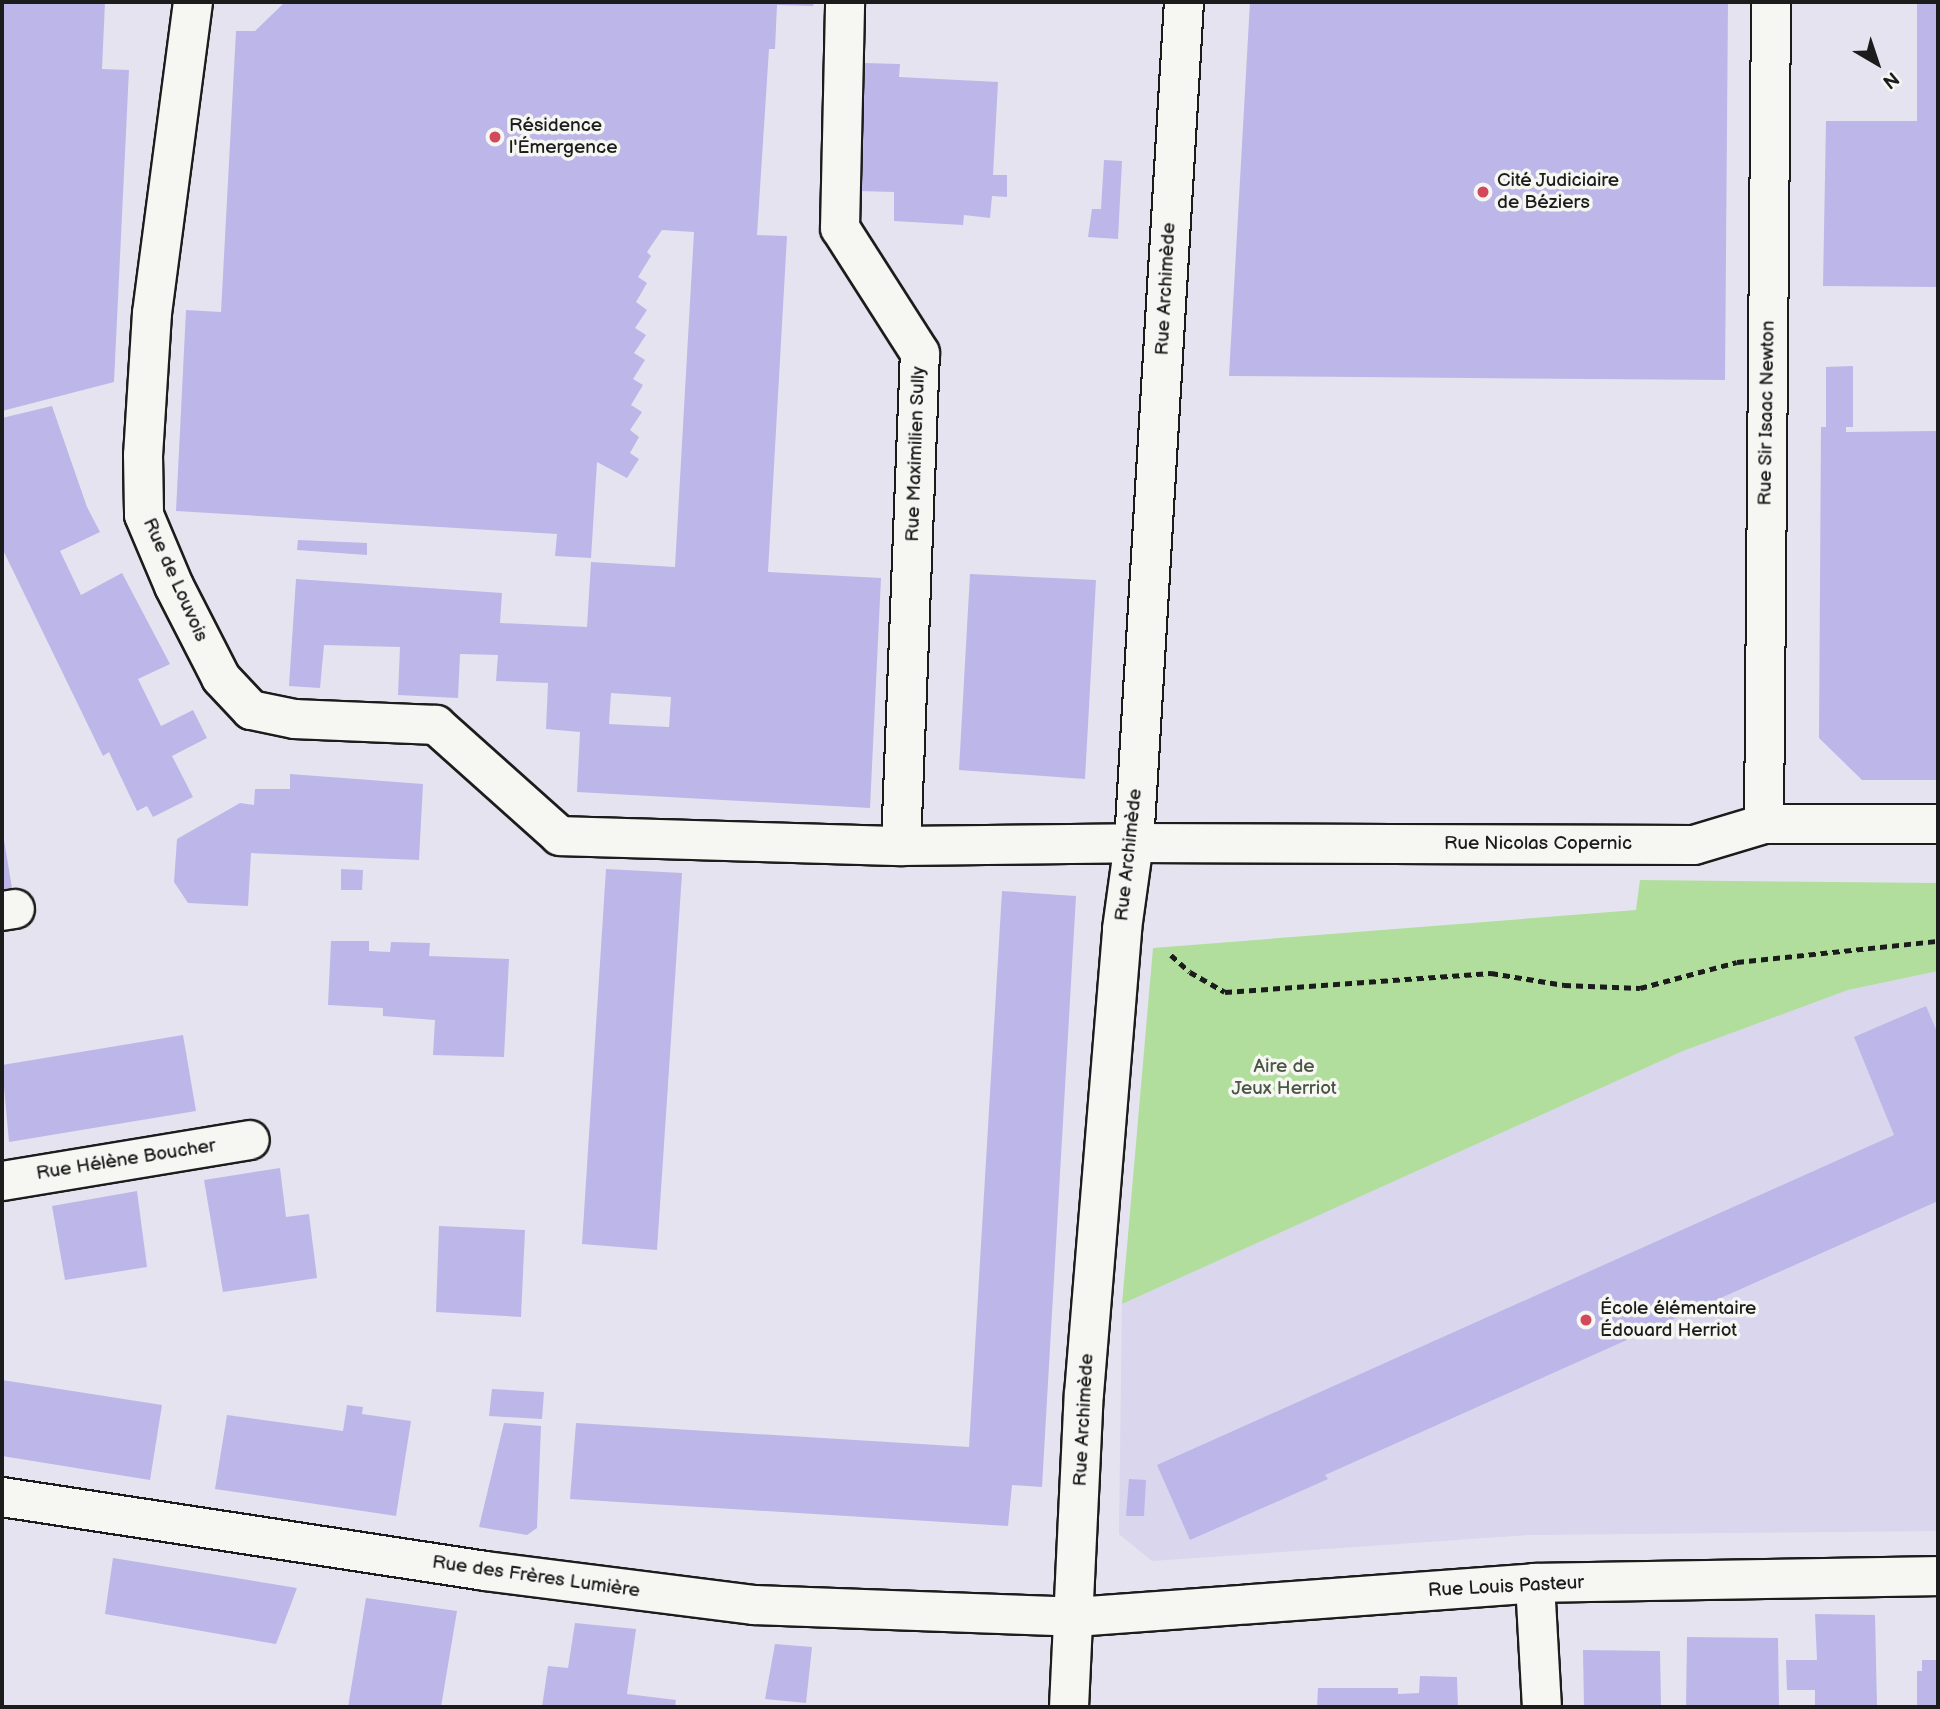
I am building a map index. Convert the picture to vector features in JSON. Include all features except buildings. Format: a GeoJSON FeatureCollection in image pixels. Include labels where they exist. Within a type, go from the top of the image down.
{"type":"FeatureCollection","features":[{"type":"Feature","properties":{"kind":"street","name":"Rue de Louvois"},"geometry":{"type":"LineString","coordinates":[[193,2],[152,313],[143,455],[144,515],[174,586],[220,678],[251,709],[296,719],[436,725],[561,836],[901,846]]}},
{"type":"Feature","properties":{"kind":"street","name":"Rue Maximilien Sully"},"geometry":{"type":"LineString","coordinates":[[845,2],[840,228],[920,354],[901,846]]}},
{"type":"Feature","properties":{"kind":"street","name":"Rue Archimède"},"geometry":{"type":"LineString","coordinates":[[1069,1707],[1086,1367],[1122,929],[1134,843],[1184,2]]}},
{"type":"Feature","properties":{"kind":"street","name":"Rue Sir Isaac Newton"},"geometry":{"type":"LineString","coordinates":[[1764,824],[1771,2]]}},
{"type":"Feature","properties":{"kind":"street","name":"Rue Nicolas Copernic"},"geometry":{"type":"LineString","coordinates":[[1134,843],[1694,845],[1764,824],[1938,824]]}},
{"type":"Feature","properties":{"kind":"street"},"geometry":{"type":"LineString","coordinates":[[901,846],[1134,843]]}},
{"type":"Feature","properties":{"kind":"street","name":"Rue Hélène Boucher"},"geometry":{"type":"LineString","coordinates":[[2,1181],[250,1140]]}},
{"type":"Feature","properties":{"kind":"street","name":"Rue des Frères Lumière"},"geometry":{"type":"LineString","coordinates":[[2,1497],[471,1569],[754,1605],[1075,1617]]}},
{"type":"Feature","properties":{"kind":"street","name":"Rue Louis Pasteur"},"geometry":{"type":"LineString","coordinates":[[1075,1617],[1535,1583],[1938,1576]]}},
{"type":"Feature","properties":{"kind":"street"},"geometry":{"type":"LineString","coordinates":[[1535,1583],[1542,1707]]}},
{"type":"Feature","properties":{"kind":"path"},"geometry":{"type":"LineString","coordinates":[[1170,951],[1173,960],[1224,992],[1491,973],[1564,985],[1640,988],[1737,962],[1938,941]]}},
{"type":"Feature","properties":{"kind":"shaded area"},"geometry":{"type":"Polygon","coordinates":[[[1938,971],[1938,1531],[1529,1535],[1152,1561],[1119,1534],[1122,1304],[1683,1051],[1848,990],[1938,971]]]}},
{"type":"Feature","properties":{"kind":"green space","name":"Aire de Jeux Herriot"},"geometry":{"type":"Polygon","coordinates":[[[1640,880],[1938,883],[1938,971],[1848,990],[1683,1051],[1122,1304],[1153,948],[1636,910],[1640,880]]]}},
{"type":"Feature","properties":{"kind":"place","name":"Résidence l'Émergence"},"geometry":{"type":"Point","coordinates":[495,137]}},
{"type":"Feature","properties":{"kind":"place","name":"Cité Judiciaire de Béziers"},"geometry":{"type":"Point","coordinates":[1483,192]}},
{"type":"Feature","properties":{"kind":"place","name":"École élémentaire Édouard Herriot"},"geometry":{"type":"Point","coordinates":[1586,1320]}}]}
